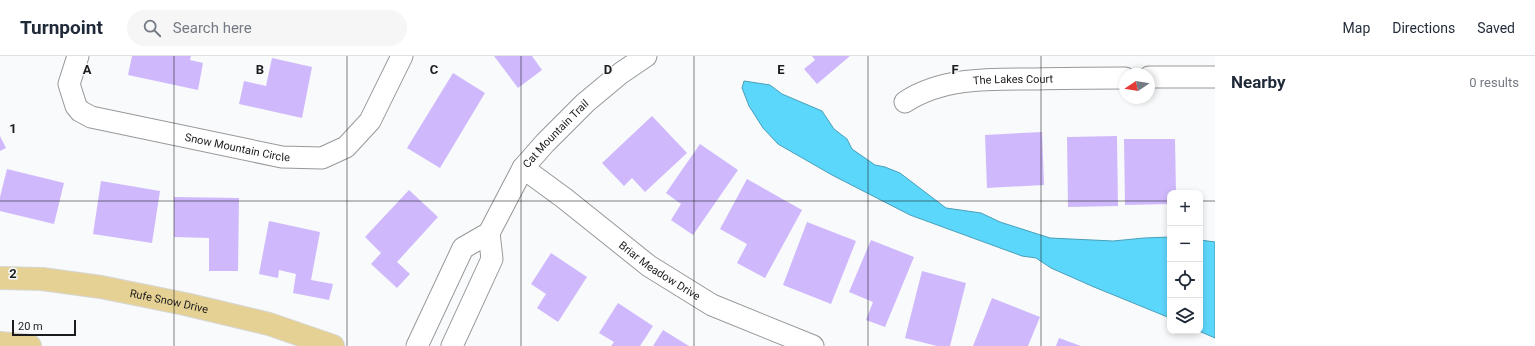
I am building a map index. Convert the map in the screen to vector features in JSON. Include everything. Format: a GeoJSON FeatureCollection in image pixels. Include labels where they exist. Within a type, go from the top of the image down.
{"type":"FeatureCollection","features":[{"type":"Feature","properties":{"kind":"main road","name":"Rufe Snow Drive"},"geometry":{"type":"LineString","coordinates":[[0,278],[49,280],[185,304],[269,324],[333,346]]}},
{"type":"Feature","properties":{"kind":"main road"},"geometry":{"type":"LineString","coordinates":[[0,343],[30,346]]}},
{"type":"Feature","properties":{"kind":"street","name":"Snow Mountain Circle"},"geometry":{"type":"LineString","coordinates":[[78,56],[69,84],[76,106],[80,111],[91,117],[282,157],[322,158],[346,148],[370,121],[402,56]]}},
{"type":"Feature","properties":{"kind":"street","name":"Cat Mountain Trail"},"geometry":{"type":"LineString","coordinates":[[490,233],[523,168],[544,143],[585,103],[621,73],[646,56]]}},
{"type":"Feature","properties":{"kind":"street"},"geometry":{"type":"LineString","coordinates":[[1155,78],[1215,77]]}},
{"type":"Feature","properties":{"kind":"street","name":"The Lakes Court"},"geometry":{"type":"LineString","coordinates":[[905,102],[917,94],[950,84],[989,79],[1119,78]]}},
{"type":"Feature","properties":{"kind":"street","name":"Briar Meadow Drive"},"geometry":{"type":"LineString","coordinates":[[523,168],[564,198],[649,266],[712,305],[813,346]]}},
{"type":"Feature","properties":{"kind":"street"},"geometry":{"type":"LineString","coordinates":[[417,346],[463,248],[490,233],[492,259],[452,346]]}},
{"type":"Feature","properties":{"kind":"water"},"geometry":{"type":"Polygon","coordinates":[[[744,81],[770,85],[782,94],[822,111],[834,129],[847,139],[852,149],[875,165],[900,173],[946,208],[981,213],[1000,222],[1050,238],[1113,241],[1167,237],[1167,317],[1051,268],[1036,258],[1022,256],[910,215],[832,175],[778,144],[763,128],[749,106],[742,88],[744,81]]]}},
{"type":"Feature","properties":{"kind":"water"},"geometry":{"type":"Polygon","coordinates":[[[1203,240],[1215,242],[1215,338],[1203,333],[1203,240]]]}},
{"type":"Feature","properties":{"kind":"building"},"geometry":{"type":"Polygon","coordinates":[[[132,56],[191,56],[190,60],[203,63],[198,90],[128,75],[132,56]]]}},
{"type":"Feature","properties":{"kind":"building"},"geometry":{"type":"Polygon","coordinates":[[[494,56],[532,56],[542,70],[518,88],[494,56]]]}},
{"type":"Feature","properties":{"kind":"building"},"geometry":{"type":"Polygon","coordinates":[[[812,56],[850,56],[817,84],[804,69],[815,60],[812,56]]]}},
{"type":"Feature","properties":{"kind":"building"},"geometry":{"type":"Polygon","coordinates":[[[272,58],[312,67],[302,118],[239,104],[244,81],[266,86],[272,58]]]}},
{"type":"Feature","properties":{"kind":"building"},"geometry":{"type":"Polygon","coordinates":[[[453,73],[485,93],[440,168],[407,148],[453,73]]]}},
{"type":"Feature","properties":{"kind":"building"},"geometry":{"type":"Polygon","coordinates":[[[652,116],[687,153],[645,192],[632,178],[624,186],[602,163],[652,116]]]}},
{"type":"Feature","properties":{"kind":"building"},"geometry":{"type":"Polygon","coordinates":[[[1042,132],[1044,185],[987,188],[985,135],[1042,132]]]}},
{"type":"Feature","properties":{"kind":"building"},"geometry":{"type":"Polygon","coordinates":[[[0,136],[6,148],[0,151],[0,136]]]}},
{"type":"Feature","properties":{"kind":"building"},"geometry":{"type":"Polygon","coordinates":[[[1117,136],[1118,206],[1068,207],[1067,137],[1117,136]]]}},
{"type":"Feature","properties":{"kind":"building"},"geometry":{"type":"Polygon","coordinates":[[[1124,139],[1175,139],[1176,190],[1167,190],[1167,204],[1125,205],[1124,139]]]}},
{"type":"Feature","properties":{"kind":"building"},"geometry":{"type":"Polygon","coordinates":[[[700,144],[738,170],[693,235],[671,220],[681,204],[666,193],[700,144]]]}},
{"type":"Feature","properties":{"kind":"building"},"geometry":{"type":"Polygon","coordinates":[[[7,169],[64,183],[54,224],[0,211],[0,197],[7,169]]]}},
{"type":"Feature","properties":{"kind":"building"},"geometry":{"type":"Polygon","coordinates":[[[747,179],[802,210],[765,278],[737,263],[747,244],[720,229],[747,179]]]}},
{"type":"Feature","properties":{"kind":"building"},"geometry":{"type":"Polygon","coordinates":[[[101,181],[160,191],[152,243],[93,234],[101,181]]]}},
{"type":"Feature","properties":{"kind":"building"},"geometry":{"type":"Polygon","coordinates":[[[409,190],[438,217],[397,262],[410,274],[397,288],[371,264],[381,253],[365,237],[409,190]]]}},
{"type":"Feature","properties":{"kind":"building"},"geometry":{"type":"Polygon","coordinates":[[[174,197],[239,198],[238,271],[209,271],[209,238],[174,237],[174,197]]]}},
{"type":"Feature","properties":{"kind":"building"},"geometry":{"type":"Polygon","coordinates":[[[269,221],[320,232],[311,280],[333,284],[329,300],[293,293],[296,274],[279,270],[278,278],[259,274],[269,221]]]}},
{"type":"Feature","properties":{"kind":"building"},"geometry":{"type":"Polygon","coordinates":[[[807,222],[856,241],[831,304],[783,285],[807,222]]]}},
{"type":"Feature","properties":{"kind":"building"},"geometry":{"type":"Polygon","coordinates":[[[871,240],[914,257],[885,327],[866,320],[873,302],[849,292],[871,240]]]}},
{"type":"Feature","properties":{"kind":"building"},"geometry":{"type":"Polygon","coordinates":[[[551,253],[587,277],[558,322],[537,308],[546,294],[531,284],[551,253]]]}},
{"type":"Feature","properties":{"kind":"building"},"geometry":{"type":"Polygon","coordinates":[[[922,271],[966,283],[950,346],[937,346],[905,338],[922,271]]]}},
{"type":"Feature","properties":{"kind":"building"},"geometry":{"type":"Polygon","coordinates":[[[992,298],[1040,317],[1028,346],[973,346],[992,298]]]}},
{"type":"Feature","properties":{"kind":"building"},"geometry":{"type":"Polygon","coordinates":[[[618,303],[653,326],[640,346],[611,346],[614,342],[599,333],[618,303]]]}},
{"type":"Feature","properties":{"kind":"building"},"geometry":{"type":"Polygon","coordinates":[[[663,330],[689,346],[653,346],[663,330]]]}},
{"type":"Feature","properties":{"kind":"building"},"geometry":{"type":"Polygon","coordinates":[[[1059,338],[1081,346],[1056,346],[1059,338]]]}}]}
